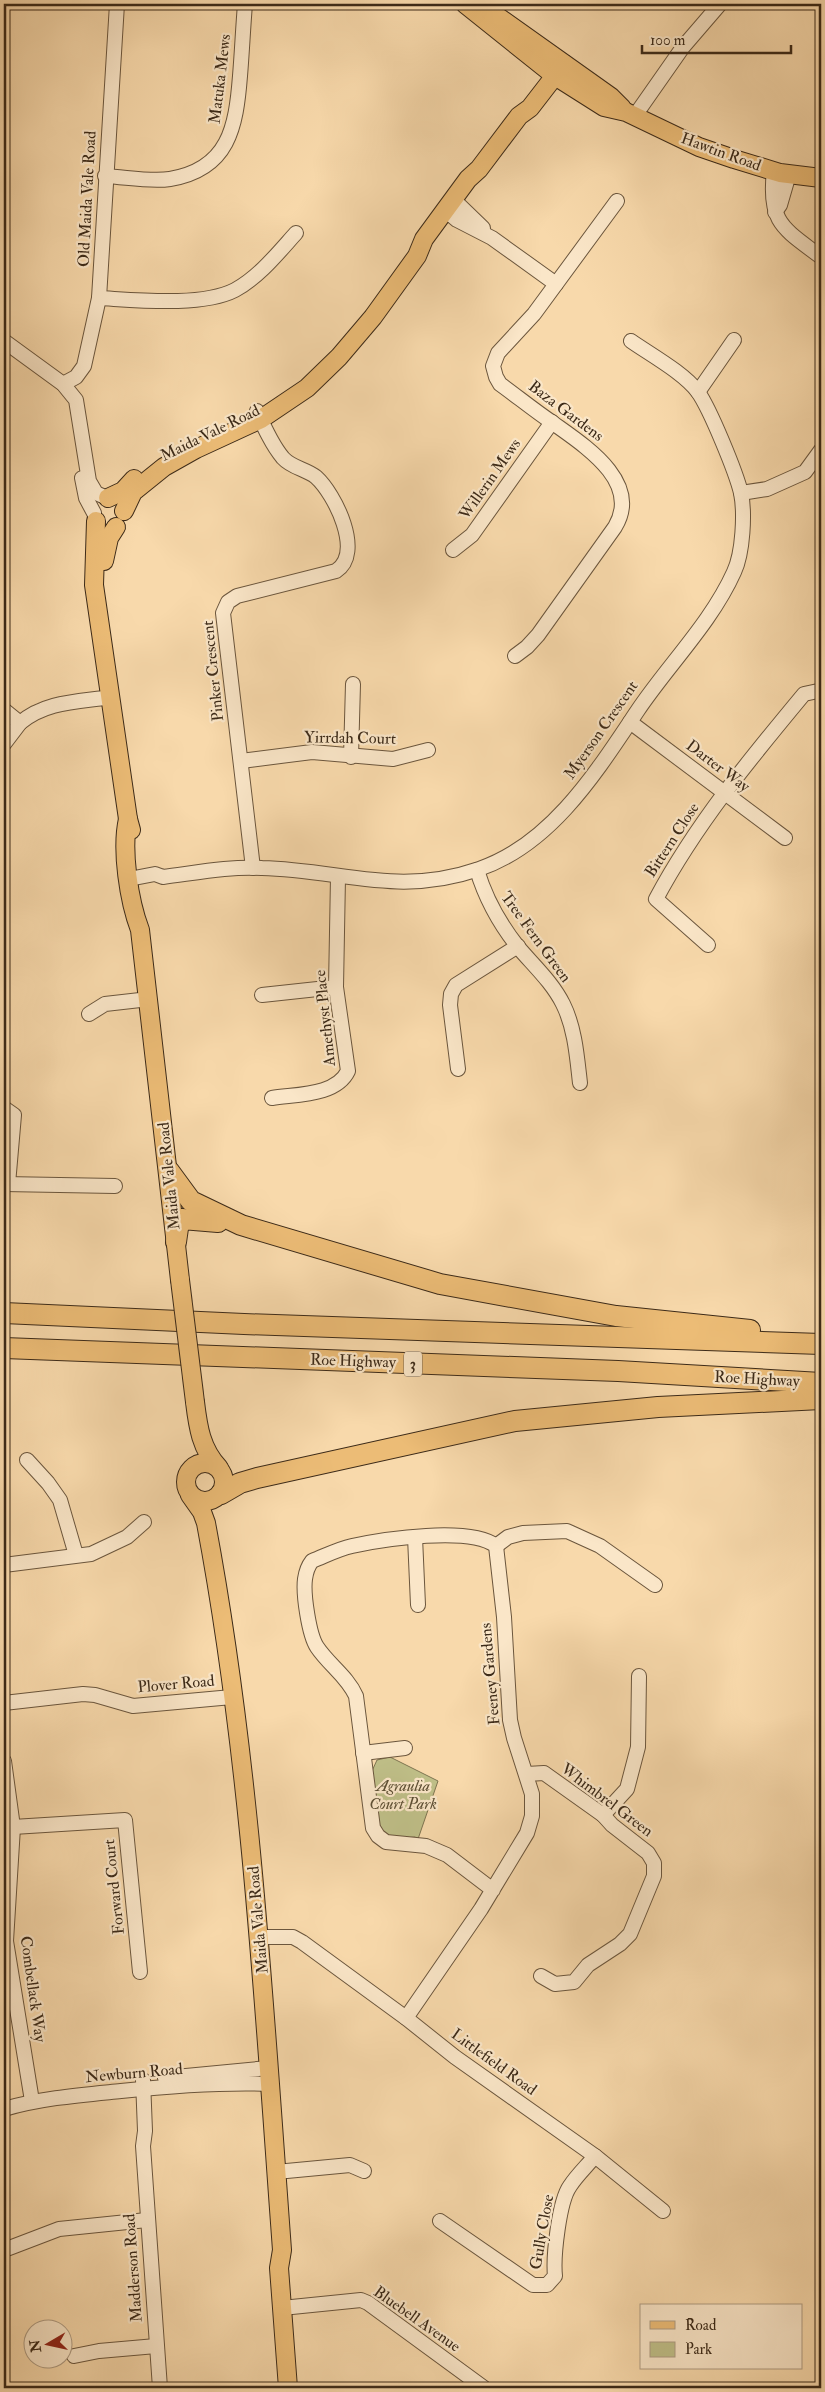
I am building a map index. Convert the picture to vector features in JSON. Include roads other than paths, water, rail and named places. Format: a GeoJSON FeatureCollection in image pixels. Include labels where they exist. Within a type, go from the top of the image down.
{"type":"FeatureCollection","features":[{"type":"Feature","properties":{"kind":"highway"},"geometry":{"type":"LineString","coordinates":[[169,1171],[191,1201],[241,1225],[440,1284],[616,1316],[733,1327],[821,1342]]}},
{"type":"Feature","properties":{"kind":"highway"},"geometry":{"type":"LineString","coordinates":[[176,1242],[179,1223],[185,1218],[241,1225]]}},
{"type":"Feature","properties":{"kind":"highway","name":"Roe Highway"},"geometry":{"type":"LineString","coordinates":[[4,1313],[244,1324],[821,1342]]}},
{"type":"Feature","properties":{"kind":"highway","name":"Roe Highway"},"geometry":{"type":"LineString","coordinates":[[4,1348],[618,1371],[821,1383]]}},
{"type":"Feature","properties":{"kind":"highway"},"geometry":{"type":"LineString","coordinates":[[220,1495],[240,1483],[257,1478],[515,1421],[658,1407],[821,1399]]}},
{"type":"Feature","properties":{"kind":"main road","name":"Hawtin Road"},"geometry":{"type":"LineString","coordinates":[[465,4],[555,66],[611,97],[630,114],[699,147],[781,172],[821,178]]}},
{"type":"Feature","properties":{"kind":"main road","name":"Hawtin Road"},"geometry":{"type":"LineString","coordinates":[[481,4],[555,66]]}},
{"type":"Feature","properties":{"kind":"main road","name":"Maida Vale Road"},"geometry":{"type":"LineString","coordinates":[[124,511],[133,492],[164,467],[307,388],[354,341],[417,256],[424,239],[453,208],[479,169],[519,116],[522,103],[555,66]]}},
{"type":"Feature","properties":{"kind":"main road","name":"Maida Vale Road"},"geometry":{"type":"LineString","coordinates":[[107,498],[123,491],[149,465],[163,455],[259,415]]}},
{"type":"Feature","properties":{"kind":"main road"},"geometry":{"type":"LineString","coordinates":[[107,498],[117,500],[124,511],[124,519],[116,527],[103,527],[95,517],[98,503],[107,498]]}},
{"type":"Feature","properties":{"kind":"main road","name":"Maida Vale Road"},"geometry":{"type":"LineString","coordinates":[[95,517],[94,585],[106,656],[128,819],[124,836],[134,882],[135,917],[140,930],[149,999],[195,1402],[197,1423],[196,1450],[187,1475]]}},
{"type":"Feature","properties":{"kind":"main road","name":"Maida Vale Road"},"geometry":{"type":"LineString","coordinates":[[106,656],[103,572],[107,543],[116,527]]}},
{"type":"Feature","properties":{"kind":"main road","name":"Maida Vale Road"},"geometry":{"type":"LineString","coordinates":[[197,1423],[204,1449],[219,1468]]}},
{"type":"Feature","properties":{"kind":"main road"},"geometry":{"type":"LineString","coordinates":[[202,1463],[219,1468],[225,1479],[220,1495],[208,1502],[202,1502],[190,1495],[187,1489],[187,1475],[190,1470],[202,1463]]}},
{"type":"Feature","properties":{"kind":"main road","name":"Maida Vale Road"},"geometry":{"type":"LineString","coordinates":[[190,1495],[202,1512],[206,1523],[218,1592],[252,1854],[282,2250],[289,2271],[287,2304],[288,2388]]}},
{"type":"Feature","properties":{"kind":"main road","name":"Maida Vale Road"},"geometry":{"type":"LineString","coordinates":[[218,1592],[215,1533],[220,1495]]}},
{"type":"Feature","properties":{"kind":"main road","name":"Maida Vale Road"},"geometry":{"type":"LineString","coordinates":[[287,2304],[296,2388]]}},
{"type":"Feature","properties":{"kind":"street","name":"Old Maida Vale Road"},"geometry":{"type":"LineString","coordinates":[[63,384],[76,377],[84,366],[99,298],[117,4]]}},
{"type":"Feature","properties":{"kind":"street","name":"Matuka Mews"},"geometry":{"type":"LineString","coordinates":[[106,176],[171,179],[199,170],[224,149],[232,131],[237,112],[245,4]]}},
{"type":"Feature","properties":{"kind":"street"},"geometry":{"type":"LineString","coordinates":[[630,114],[720,4]]}},
{"type":"Feature","properties":{"kind":"street"},"geometry":{"type":"LineString","coordinates":[[781,172],[780,205],[775,213],[787,231],[821,257]]}},
{"type":"Feature","properties":{"kind":"street","name":"Baza Gardens"},"geometry":{"type":"LineString","coordinates":[[515,656],[528,648],[538,635],[615,528],[622,512],[619,488],[599,458],[500,384],[493,366],[503,345],[534,314],[617,201]]}},
{"type":"Feature","properties":{"kind":"street"},"geometry":{"type":"LineString","coordinates":[[453,208],[556,284]]}},
{"type":"Feature","properties":{"kind":"street"},"geometry":{"type":"LineString","coordinates":[[99,298],[194,301],[234,291],[265,268],[296,233]]}},
{"type":"Feature","properties":{"kind":"street"},"geometry":{"type":"LineString","coordinates":[[4,340],[63,384],[76,400],[82,423],[89,481],[96,494],[107,498]]}},
{"type":"Feature","properties":{"kind":"street"},"geometry":{"type":"LineString","coordinates":[[698,392],[734,340]]}},
{"type":"Feature","properties":{"kind":"street","name":"Myerson Crescent"},"geometry":{"type":"LineString","coordinates":[[134,882],[155,874],[163,877],[253,868],[380,882],[415,882],[477,870],[498,862],[546,828],[592,778],[657,681],[719,601],[736,568],[742,536],[741,493],[720,436],[698,392],[686,380],[631,341]]}},
{"type":"Feature","properties":{"kind":"street","name":"Pinker Crescent"},"geometry":{"type":"LineString","coordinates":[[253,868],[223,613],[228,602],[237,596],[336,571],[344,563],[348,549],[341,516],[334,500],[313,475],[298,469],[284,459],[259,415]]}},
{"type":"Feature","properties":{"kind":"street","name":"Willerin Mews"},"geometry":{"type":"LineString","coordinates":[[453,550],[472,535],[552,422]]}},
{"type":"Feature","properties":{"kind":"street"},"geometry":{"type":"LineString","coordinates":[[82,423],[82,477],[86,498],[95,517]]}},
{"type":"Feature","properties":{"kind":"street"},"geometry":{"type":"LineString","coordinates":[[741,493],[767,489],[805,472],[821,450]]}},
{"type":"Feature","properties":{"kind":"street"},"geometry":{"type":"LineString","coordinates":[[351,756],[353,684]]}},
{"type":"Feature","properties":{"kind":"street"},"geometry":{"type":"LineString","coordinates":[[724,792],[804,694],[818,691],[821,694]]}},
{"type":"Feature","properties":{"kind":"street"},"geometry":{"type":"LineString","coordinates":[[4,744],[20,722],[34,712],[58,704],[111,697]]}},
{"type":"Feature","properties":{"kind":"street"},"geometry":{"type":"LineString","coordinates":[[4,710],[20,722]]}},
{"type":"Feature","properties":{"kind":"street","name":"Darter Way"},"geometry":{"type":"LineString","coordinates":[[630,722],[785,838]]}},
{"type":"Feature","properties":{"kind":"street","name":"Yirrdah Court"},"geometry":{"type":"LineString","coordinates":[[241,761],[312,752],[393,759],[428,750]]}},
{"type":"Feature","properties":{"kind":"street","name":"Bittern Close"},"geometry":{"type":"LineString","coordinates":[[708,945],[656,899],[667,878],[724,792]]}},
{"type":"Feature","properties":{"kind":"street","name":"Tree Fern Green"},"geometry":{"type":"LineString","coordinates":[[477,870],[488,904],[518,946],[544,976],[563,1004],[572,1032],[580,1083]]}},
{"type":"Feature","properties":{"kind":"street","name":"Amethyst Place"},"geometry":{"type":"LineString","coordinates":[[272,1098],[332,1088],[348,1072],[336,987],[338,877]]}},
{"type":"Feature","properties":{"kind":"street"},"geometry":{"type":"LineString","coordinates":[[458,1069],[450,1004],[451,994],[456,984],[518,946]]}},
{"type":"Feature","properties":{"kind":"street"},"geometry":{"type":"LineString","coordinates":[[262,995],[336,987]]}},
{"type":"Feature","properties":{"kind":"street"},"geometry":{"type":"LineString","coordinates":[[90,1014],[105,1004],[149,999]]}},
{"type":"Feature","properties":{"kind":"street"},"geometry":{"type":"LineString","coordinates":[[4,1108],[14,1115],[6,1184],[115,1186]]}},
{"type":"Feature","properties":{"kind":"street"},"geometry":{"type":"LineString","coordinates":[[28,1460],[60,1500],[76,1555]]}},
{"type":"Feature","properties":{"kind":"street"},"geometry":{"type":"LineString","coordinates":[[4,1564],[90,1554],[105,1549],[127,1537],[144,1522]]}},
{"type":"Feature","properties":{"kind":"street"},"geometry":{"type":"LineString","coordinates":[[493,1890],[447,1855],[426,1846],[386,1842],[378,1836],[373,1828],[356,1696],[351,1685],[325,1659],[312,1640],[304,1586],[308,1567],[312,1560],[350,1547],[415,1536],[478,1537],[496,1546],[508,1537],[523,1533],[567,1531],[600,1546],[655,1585]]}},
{"type":"Feature","properties":{"kind":"street"},"geometry":{"type":"LineString","coordinates":[[415,1536],[418,1604]]}},
{"type":"Feature","properties":{"kind":"street","name":"Feeney Gardens"},"geometry":{"type":"LineString","coordinates":[[406,2018],[493,1890],[530,1825],[533,1805],[527,1774],[514,1738],[510,1720],[504,1617],[496,1546]]}},
{"type":"Feature","properties":{"kind":"street"},"geometry":{"type":"LineString","coordinates":[[603,1814],[627,1789],[638,1747],[639,1676]]}},
{"type":"Feature","properties":{"kind":"street","name":"Plover Road"},"geometry":{"type":"LineString","coordinates":[[4,1695],[83,1687],[130,1700],[154,1700],[232,1693]]}},
{"type":"Feature","properties":{"kind":"street","name":"Plover Road"},"geometry":{"type":"LineString","coordinates":[[4,1703],[95,1694],[133,1706],[232,1693]]}},
{"type":"Feature","properties":{"kind":"street"},"geometry":{"type":"LineString","coordinates":[[363,1753],[405,1748]]}},
{"type":"Feature","properties":{"kind":"street","name":"Combellack Way"},"geometry":{"type":"LineString","coordinates":[[4,1761],[13,1827],[5,1941],[32,2097]]}},
{"type":"Feature","properties":{"kind":"street","name":"Whimbrel Green"},"geometry":{"type":"LineString","coordinates":[[527,1774],[544,1773],[603,1814],[612,1825],[648,1853],[654,1863],[654,1876],[640,1912],[626,1940],[588,1965],[576,1981],[554,1984],[541,1976]]}},
{"type":"Feature","properties":{"kind":"street","name":"Forward Court"},"geometry":{"type":"LineString","coordinates":[[13,1827],[125,1820],[140,1972]]}},
{"type":"Feature","properties":{"kind":"street","name":"Littlefield Road"},"geometry":{"type":"LineString","coordinates":[[260,1941],[293,1937],[302,1942],[455,2056],[595,2156],[663,2211]]}},
{"type":"Feature","properties":{"kind":"street","name":"Newburn Road"},"geometry":{"type":"LineString","coordinates":[[4,2100],[138,2085],[269,2076]]}},
{"type":"Feature","properties":{"kind":"street","name":"Madderson Road"},"geometry":{"type":"LineString","coordinates":[[138,2085],[160,2388]]}},
{"type":"Feature","properties":{"kind":"street","name":"Newburn Road"},"geometry":{"type":"LineString","coordinates":[[4,2109],[32,2097]]}},
{"type":"Feature","properties":{"kind":"street","name":"Gully Close"},"geometry":{"type":"LineString","coordinates":[[440,2220],[533,2285],[547,2285],[555,2276],[554,2251],[568,2187],[595,2156]]}},
{"type":"Feature","properties":{"kind":"street"},"geometry":{"type":"LineString","coordinates":[[276,2172],[350,2165],[364,2172]]}},
{"type":"Feature","properties":{"kind":"street"},"geometry":{"type":"LineString","coordinates":[[4,2250],[59,2229],[147,2220]]}},
{"type":"Feature","properties":{"kind":"street","name":"Bluebell Avenue"},"geometry":{"type":"LineString","coordinates":[[287,2304],[314,2300],[322,2302],[361,2300],[368,2303],[484,2388]]}},
{"type":"Feature","properties":{"kind":"street"},"geometry":{"type":"LineString","coordinates":[[74,2356],[99,2351],[156,2346]]}},
{"type":"Feature","properties":{"kind":"park label","name":"Agraulia Court Park"},"geometry":{"type":"Point","coordinates":[403,1795]}}]}
